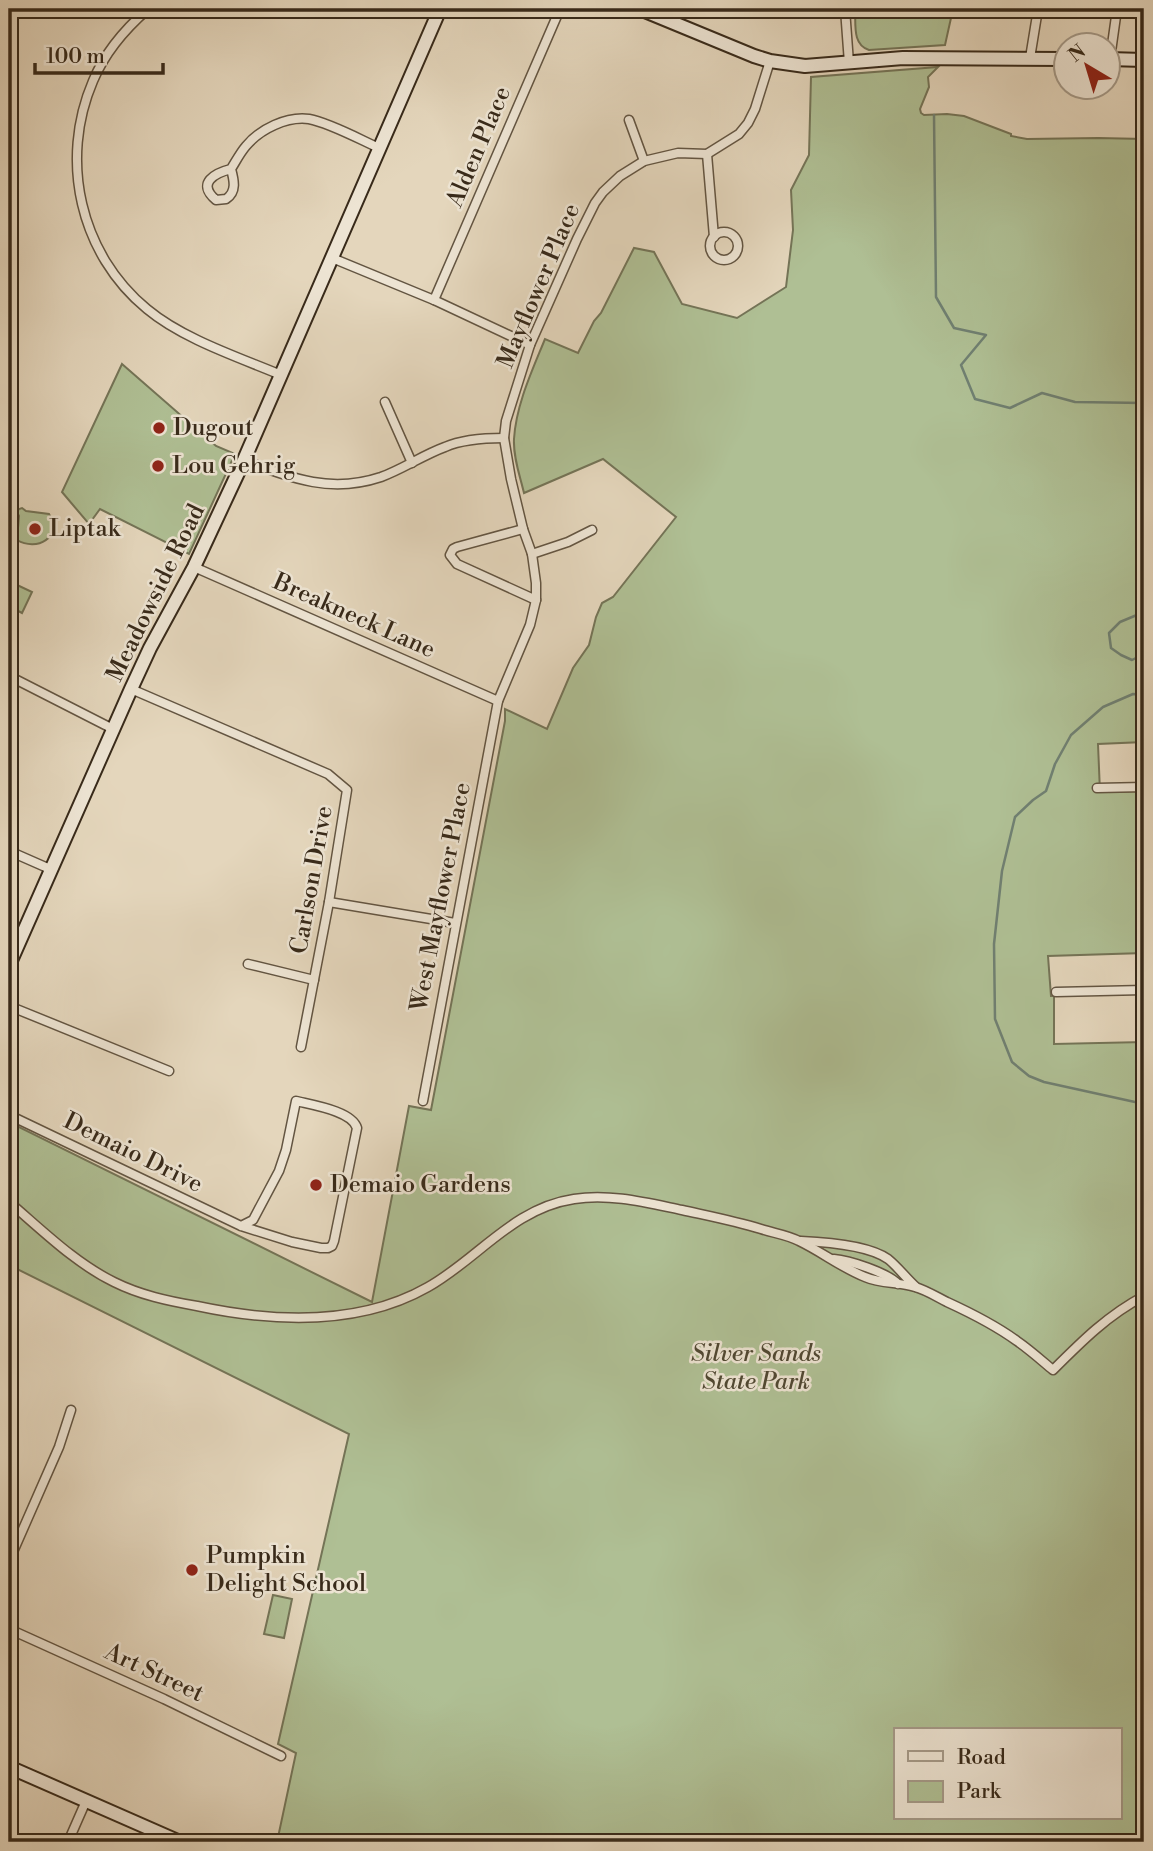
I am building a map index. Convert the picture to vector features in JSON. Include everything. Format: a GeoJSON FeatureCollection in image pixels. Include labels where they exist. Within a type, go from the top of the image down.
{"type":"FeatureCollection","features":[{"type":"Feature","properties":{"kind":"main road","name":"Meadowside Road"},"geometry":{"type":"LineString","coordinates":[[9,965],[150,648],[194,567],[244,460],[440,9]]}},
{"type":"Feature","properties":{"kind":"main road"},"geometry":{"type":"LineString","coordinates":[[640,9],[770,61],[805,66],[903,58],[1052,59]]}},
{"type":"Feature","properties":{"kind":"main road"},"geometry":{"type":"LineString","coordinates":[[1122,59],[1144,60]]}},
{"type":"Feature","properties":{"kind":"main road"},"geometry":{"type":"LineString","coordinates":[[9,1767],[180,1842]]}},
{"type":"Feature","properties":{"kind":"street"},"geometry":{"type":"LineString","coordinates":[[148,9],[111,48],[93,81],[85,103],[76,163],[80,196],[87,222],[112,272],[148,310],[181,332],[281,375]]}},
{"type":"Feature","properties":{"kind":"street","name":"Alden Place"},"geometry":{"type":"LineString","coordinates":[[434,300],[560,9]]}},
{"type":"Feature","properties":{"kind":"street"},"geometry":{"type":"LineString","coordinates":[[845,9],[849,63]]}},
{"type":"Feature","properties":{"kind":"street"},"geometry":{"type":"LineString","coordinates":[[1030,58],[1038,9]]}},
{"type":"Feature","properties":{"kind":"street"},"geometry":{"type":"LineString","coordinates":[[1113,32],[1117,9]]}},
{"type":"Feature","properties":{"kind":"street"},"geometry":{"type":"LineString","coordinates":[[714,237],[707,154],[739,134],[748,123],[770,61]]}},
{"type":"Feature","properties":{"kind":"street"},"geometry":{"type":"LineString","coordinates":[[231,169],[256,136],[269,128],[293,120],[317,121],[379,148]]}},
{"type":"Feature","properties":{"kind":"street"},"geometry":{"type":"LineString","coordinates":[[629,120],[644,161]]}},
{"type":"Feature","properties":{"kind":"street","name":"Mayflower Place"},"geometry":{"type":"LineString","coordinates":[[498,701],[530,625],[536,600],[532,554],[523,529],[504,438],[506,421],[530,345],[595,203],[603,192],[620,176],[644,161],[678,153],[707,154]]}},
{"type":"Feature","properties":{"kind":"street"},"geometry":{"type":"LineString","coordinates":[[332,258],[434,300],[530,345]]}},
{"type":"Feature","properties":{"kind":"street"},"geometry":{"type":"LineString","coordinates":[[386,402],[412,463]]}},
{"type":"Feature","properties":{"kind":"street"},"geometry":{"type":"LineString","coordinates":[[244,460],[302,481],[352,483],[379,477],[446,446],[478,439],[504,438]]}},
{"type":"Feature","properties":{"kind":"street"},"geometry":{"type":"LineString","coordinates":[[523,529],[457,547],[450,555],[457,564],[536,600]]}},
{"type":"Feature","properties":{"kind":"street"},"geometry":{"type":"LineString","coordinates":[[532,554],[568,542],[592,530]]}},
{"type":"Feature","properties":{"kind":"street","name":"Breakneck Lane"},"geometry":{"type":"LineString","coordinates":[[194,567],[498,701]]}},
{"type":"Feature","properties":{"kind":"street"},"geometry":{"type":"LineString","coordinates":[[9,676],[113,729]]}},
{"type":"Feature","properties":{"kind":"street","name":"Carlson Drive"},"geometry":{"type":"LineString","coordinates":[[131,689],[328,774],[346,790],[329,902],[301,1047]]}},
{"type":"Feature","properties":{"kind":"street","name":"West Mayflower Place"},"geometry":{"type":"LineString","coordinates":[[422,1101],[498,701]]}},
{"type":"Feature","properties":{"kind":"street"},"geometry":{"type":"LineString","coordinates":[[1097,788],[1144,787]]}},
{"type":"Feature","properties":{"kind":"street"},"geometry":{"type":"LineString","coordinates":[[9,851],[50,869]]}},
{"type":"Feature","properties":{"kind":"street"},"geometry":{"type":"LineString","coordinates":[[329,902],[455,923]]}},
{"type":"Feature","properties":{"kind":"street"},"geometry":{"type":"LineString","coordinates":[[248,964],[314,979]]}},
{"type":"Feature","properties":{"kind":"street"},"geometry":{"type":"LineString","coordinates":[[1056,992],[1144,990]]}},
{"type":"Feature","properties":{"kind":"street"},"geometry":{"type":"LineString","coordinates":[[9,1006],[169,1071]]}},
{"type":"Feature","properties":{"kind":"street","name":"Demaio Drive"},"geometry":{"type":"LineString","coordinates":[[9,1115],[241,1226],[321,1248],[332,1246],[356,1128],[355,1121],[296,1101],[279,1171],[253,1220],[241,1226]]}},
{"type":"Feature","properties":{"kind":"street"},"geometry":{"type":"LineString","coordinates":[[9,1202],[87,1265],[113,1281],[137,1292],[166,1300],[248,1315],[332,1317],[388,1304],[427,1288],[519,1219],[557,1202],[576,1198],[617,1198],[740,1223],[798,1240],[858,1247],[879,1254],[898,1268],[916,1287]]}},
{"type":"Feature","properties":{"kind":"street"},"geometry":{"type":"LineString","coordinates":[[798,1240],[831,1259],[840,1259],[895,1280],[898,1284],[916,1287],[996,1327],[1053,1370],[1094,1329],[1144,1296]]}},
{"type":"Feature","properties":{"kind":"street"},"geometry":{"type":"LineString","coordinates":[[9,1561],[59,1447],[71,1410]]}},
{"type":"Feature","properties":{"kind":"street","name":"Art Street"},"geometry":{"type":"LineString","coordinates":[[9,1629],[164,1699],[281,1756]]}},
{"type":"Feature","properties":{"kind":"street"},"geometry":{"type":"LineString","coordinates":[[68,1842],[86,1801]]}},
{"type":"Feature","properties":{"kind":"green space"},"geometry":{"type":"Polygon","coordinates":[[[855,9],[953,9],[945,45],[869,50],[857,39],[855,9]]]}},
{"type":"Feature","properties":{"kind":"green space","name":"Silver Sands State Park"},"geometry":{"type":"Polygon","coordinates":[[[938,67],[928,77],[929,87],[920,109],[924,115],[964,116],[1011,136],[1027,139],[1144,139],[1144,742],[1098,744],[1100,792],[1144,791],[1144,953],[1048,956],[1051,996],[1054,996],[1054,1044],[1144,1042],[1144,1842],[277,1842],[296,1753],[278,1744],[349,1434],[9,1265],[9,1122],[372,1302],[409,1106],[431,1110],[505,721],[505,709],[547,729],[573,668],[589,645],[602,603],[613,597],[676,517],[603,459],[524,493],[514,439],[525,388],[545,339],[578,353],[634,248],[654,252],[682,304],[737,318],[786,287],[793,230],[791,190],[809,155],[811,77],[938,67]]]}},
{"type":"Feature","properties":{"kind":"green space"},"geometry":{"type":"Polygon","coordinates":[[[122,364],[216,446],[235,454],[189,554],[100,509],[89,524],[62,492],[122,364]]]}},
{"type":"Feature","properties":{"kind":"green space","name":"Liptak"},"geometry":{"type":"Polygon","coordinates":[[[22,508],[49,514],[53,529],[46,540],[32,544],[17,540],[17,512],[22,508]]]}},
{"type":"Feature","properties":{"kind":"green space"},"geometry":{"type":"Polygon","coordinates":[[[15,584],[32,592],[22,613],[9,606],[9,598],[15,584]]]}},
{"type":"Feature","properties":{"kind":"green space"},"geometry":{"type":"Polygon","coordinates":[[[273,1595],[292,1599],[284,1638],[264,1634],[273,1595]]]}},
{"type":"Feature","properties":{"kind":"waterway"},"geometry":{"type":"LineString","coordinates":[[934,115],[936,297],[954,328],[986,335],[961,365],[975,399],[1010,408],[1042,393],[1075,402],[1144,403]]}},
{"type":"Feature","properties":{"kind":"waterway"},"geometry":{"type":"LineString","coordinates":[[1144,612],[1120,622],[1109,633],[1111,648],[1121,655],[1132,660],[1144,654]]}},
{"type":"Feature","properties":{"kind":"waterway"},"geometry":{"type":"LineString","coordinates":[[1144,695],[1133,694],[1103,707],[1071,735],[1055,764],[1046,791],[1015,817],[1002,871],[994,944],[995,1019],[1012,1062],[1029,1076],[1044,1082],[1144,1104]]}},
{"type":"Feature","properties":{"kind":"place","name":"Dugout"},"geometry":{"type":"Point","coordinates":[159,428]}},
{"type":"Feature","properties":{"kind":"place","name":"Lou Gehrig"},"geometry":{"type":"Point","coordinates":[158,466]}},
{"type":"Feature","properties":{"kind":"place","name":"Liptak"},"geometry":{"type":"Point","coordinates":[35,529]}},
{"type":"Feature","properties":{"kind":"place","name":"Demaio Gardens"},"geometry":{"type":"Point","coordinates":[316,1185]}},
{"type":"Feature","properties":{"kind":"place","name":"Pumpkin Delight School"},"geometry":{"type":"Point","coordinates":[192,1570]}}]}
